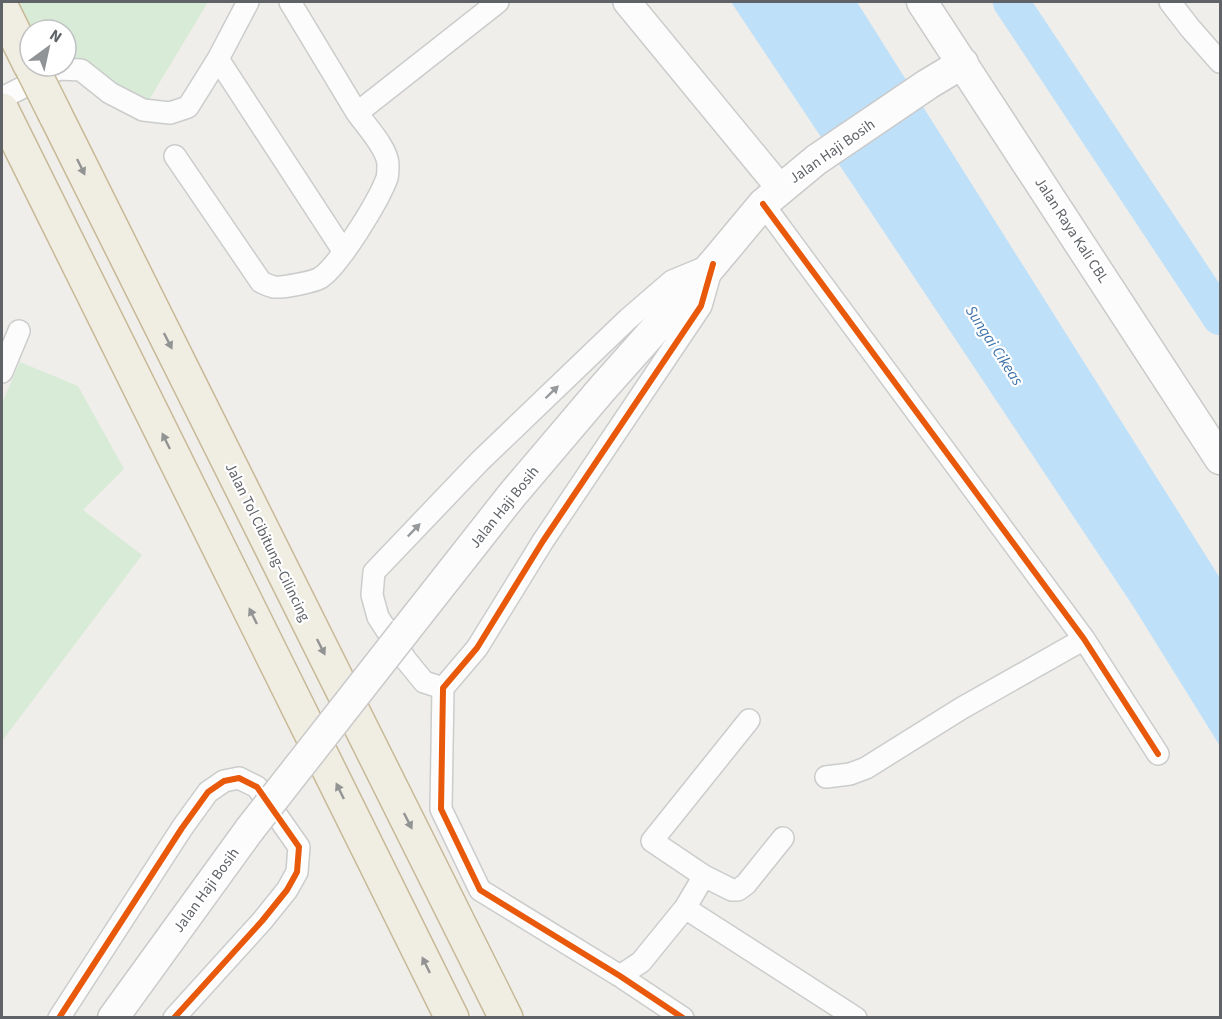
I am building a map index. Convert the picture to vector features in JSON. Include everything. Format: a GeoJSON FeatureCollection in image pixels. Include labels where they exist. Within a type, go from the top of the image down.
{"type":"FeatureCollection","features":[{"type":"Feature","properties":{"kind":"highway","name":"Jalan Tol Cibitung–Cilincing"},"geometry":{"type":"LineString","coordinates":[[2,8],[18,41]]}},
{"type":"Feature","properties":{"kind":"highway","name":"Jalan Tol Cibitung–Cilincing"},"geometry":{"type":"LineString","coordinates":[[37,78],[506,1017]]}},
{"type":"Feature","properties":{"kind":"highway"},"geometry":{"type":"LineString","coordinates":[[4,110],[452,1017]]}},
{"type":"Feature","properties":{"kind":"main road","name":"Jalan Raya Kali CBL"},"geometry":{"type":"LineString","coordinates":[[922,2],[1221,459]]}},
{"type":"Feature","properties":{"kind":"main road","name":"Jalan Haji Bosih"},"geometry":{"type":"LineString","coordinates":[[113,1017],[250,829],[520,486],[771,196],[816,160],[963,63]]}},
{"type":"Feature","properties":{"kind":"street"},"geometry":{"type":"LineString","coordinates":[[4,110],[59,69],[81,70],[110,93],[143,110],[170,113],[188,106],[218,59],[248,2]]}},
{"type":"Feature","properties":{"kind":"street"},"geometry":{"type":"LineString","coordinates":[[175,156],[261,282],[274,287],[318,279],[344,252],[374,204],[387,177],[386,154],[357,113],[290,2]]}},
{"type":"Feature","properties":{"kind":"street"},"geometry":{"type":"LineString","coordinates":[[357,113],[498,2]]}},
{"type":"Feature","properties":{"kind":"street"},"geometry":{"type":"LineString","coordinates":[[627,2],[771,196],[1084,639],[1158,754]]}},
{"type":"Feature","properties":{"kind":"street"},"geometry":{"type":"LineString","coordinates":[[1170,2],[1221,62]]}},
{"type":"Feature","properties":{"kind":"street"},"geometry":{"type":"LineString","coordinates":[[218,59],[344,252]]}},
{"type":"Feature","properties":{"kind":"street"},"geometry":{"type":"LineString","coordinates":[[683,1017],[480,890],[441,809],[443,688],[477,648],[543,542],[701,306],[713,264]]}},
{"type":"Feature","properties":{"kind":"street"},"geometry":{"type":"LineString","coordinates":[[443,688],[424,682],[406,660],[378,617],[372,595],[374,572],[480,461],[628,319],[672,281],[713,264]]}},
{"type":"Feature","properties":{"kind":"street"},"geometry":{"type":"LineString","coordinates":[[2,372],[20,331]]}},
{"type":"Feature","properties":{"kind":"street"},"geometry":{"type":"LineString","coordinates":[[825,777],[850,774],[866,768],[962,708],[1084,639]]}},
{"type":"Feature","properties":{"kind":"street"},"geometry":{"type":"LineString","coordinates":[[749,720],[652,841],[704,876],[732,890],[738,890],[746,884],[783,838]]}},
{"type":"Feature","properties":{"kind":"street"},"geometry":{"type":"LineString","coordinates":[[59,1017],[182,828],[208,792],[224,781],[239,778],[257,787],[299,847],[297,872],[288,890],[262,921],[174,1017]]}},
{"type":"Feature","properties":{"kind":"street"},"geometry":{"type":"LineString","coordinates":[[620,976],[641,962],[685,908],[704,876]]}},
{"type":"Feature","properties":{"kind":"street"},"geometry":{"type":"LineString","coordinates":[[685,908],[856,1017]]}},
{"type":"Feature","properties":{"kind":"green space"},"geometry":{"type":"Polygon","coordinates":[[[2,2],[208,2],[143,110],[78,73],[78,18],[18,18],[2,2]]]}},
{"type":"Feature","properties":{"kind":"green space"},"geometry":{"type":"Polygon","coordinates":[[[20,362],[78,386],[124,469],[83,510],[142,555],[2,741],[2,403],[20,362]]]}},
{"type":"Feature","properties":{"kind":"water","name":"Sungai Cikeas"},"geometry":{"type":"Polygon","coordinates":[[[731,2],[857,2],[1220,578],[1220,746],[1133,606],[731,2]]]}},
{"type":"Feature","properties":{"kind":"waterway"},"geometry":{"type":"LineString","coordinates":[[1011,2],[1220,317]]}},
{"type":"Feature","properties":{"kind":"cycle path"},"geometry":{"type":"LineString","coordinates":[[763,204],[1084,639],[1158,754]]}},
{"type":"Feature","properties":{"kind":"cycle path"},"geometry":{"type":"LineString","coordinates":[[683,1018],[620,976],[480,890],[441,809],[443,688],[477,648],[543,541],[701,306],[713,264]]}},
{"type":"Feature","properties":{"kind":"cycle path"},"geometry":{"type":"LineString","coordinates":[[59,1018],[182,828],[208,792],[224,781],[239,778],[257,787],[299,847],[297,872],[287,890],[262,921],[174,1018]]}}]}
